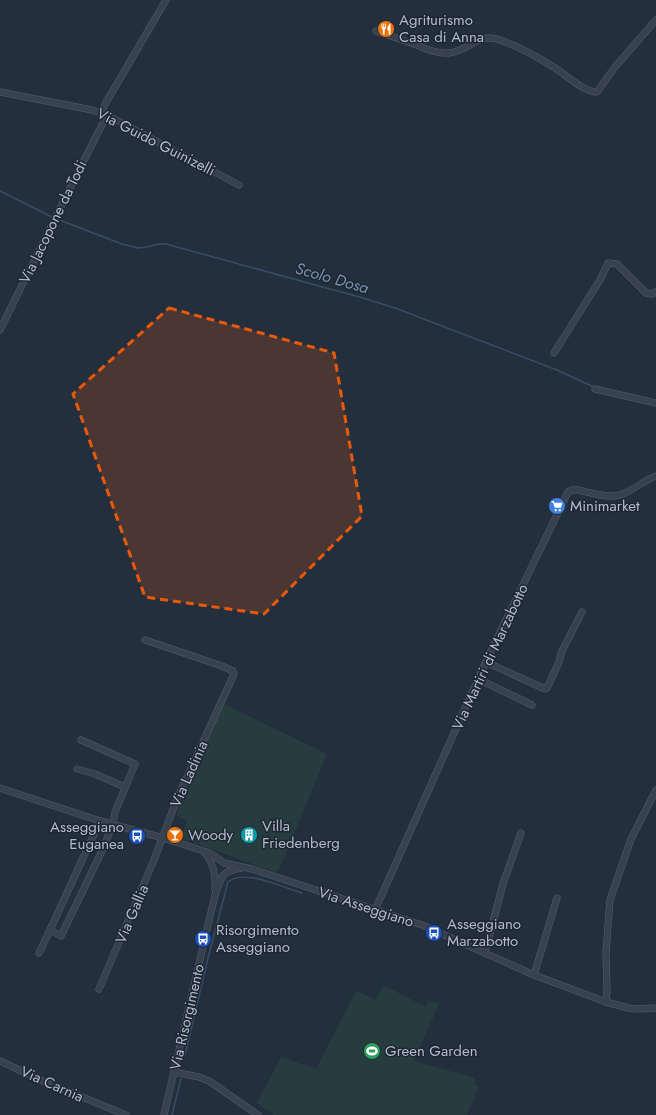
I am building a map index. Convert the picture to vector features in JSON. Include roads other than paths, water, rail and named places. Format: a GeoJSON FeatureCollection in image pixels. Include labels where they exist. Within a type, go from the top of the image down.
{"type":"FeatureCollection","features":[{"type":"Feature","properties":{"kind":"street","name":"Via Jacopone da Todi"},"geometry":{"type":"LineString","coordinates":[[0,330],[2,323],[54,222],[105,114],[104,106],[166,0]]}},
{"type":"Feature","properties":{"kind":"street"},"geometry":{"type":"LineString","coordinates":[[376,31],[440,53],[456,52],[484,38],[493,38],[520,48],[553,66],[578,84],[593,92],[597,92],[615,67],[656,20]]}},
{"type":"Feature","properties":{"kind":"street","name":"Via Guido Guinizelli"},"geometry":{"type":"LineString","coordinates":[[0,92],[92,110],[105,114],[239,185]]}},
{"type":"Feature","properties":{"kind":"street"},"geometry":{"type":"LineString","coordinates":[[554,353],[600,280],[608,263],[617,264],[646,292],[652,294],[656,292]]}},
{"type":"Feature","properties":{"kind":"street"},"geometry":{"type":"LineString","coordinates":[[595,389],[656,403]]}},
{"type":"Feature","properties":{"kind":"street","name":"Via Martiri di Marzabotto"},"geometry":{"type":"LineString","coordinates":[[376,910],[478,679],[568,492],[578,490],[617,496],[627,493],[648,479],[656,476]]}},
{"type":"Feature","properties":{"kind":"street"},"geometry":{"type":"LineString","coordinates":[[486,662],[547,688],[564,647],[582,612]]}},
{"type":"Feature","properties":{"kind":"street","name":"Via Ladinia"},"geometry":{"type":"LineString","coordinates":[[145,640],[233,671],[234,674],[177,799],[163,838]]}},
{"type":"Feature","properties":{"kind":"street"},"geometry":{"type":"LineString","coordinates":[[478,679],[532,706]]}},
{"type":"Feature","properties":{"kind":"street"},"geometry":{"type":"LineString","coordinates":[[50,930],[61,936],[102,851],[113,824],[115,812],[135,764],[81,740]]}},
{"type":"Feature","properties":{"kind":"street"},"geometry":{"type":"LineString","coordinates":[[76,768],[95,774],[125,787]]}},
{"type":"Feature","properties":{"kind":"street","name":"Via Asseggiano"},"geometry":{"type":"LineString","coordinates":[[0,788],[100,821],[163,838],[213,855],[223,863],[244,867],[431,928],[534,975],[606,1002],[636,1009],[656,1008]]}},
{"type":"Feature","properties":{"kind":"street"},"geometry":{"type":"LineString","coordinates":[[606,1002],[606,952],[612,891],[632,839],[656,790]]}},
{"type":"Feature","properties":{"kind":"street"},"geometry":{"type":"LineString","coordinates":[[39,953],[100,821]]}},
{"type":"Feature","properties":{"kind":"street"},"geometry":{"type":"LineString","coordinates":[[485,952],[503,884],[521,834]]}},
{"type":"Feature","properties":{"kind":"street","name":"Via Gallia"},"geometry":{"type":"LineString","coordinates":[[99,989],[163,838]]}},
{"type":"Feature","properties":{"kind":"street"},"geometry":{"type":"LineString","coordinates":[[204,852],[210,859],[215,871],[219,874],[244,867]]}},
{"type":"Feature","properties":{"kind":"street"},"geometry":{"type":"LineString","coordinates":[[215,871],[216,864],[223,863],[227,867],[225,873]]}},
{"type":"Feature","properties":{"kind":"street","name":"Via Risorgimento"},"geometry":{"type":"LineString","coordinates":[[215,871],[215,895]]}},
{"type":"Feature","properties":{"kind":"street","name":"Via Risorgimento"},"geometry":{"type":"LineString","coordinates":[[164,1115],[215,895],[225,873]]}},
{"type":"Feature","properties":{"kind":"street"},"geometry":{"type":"LineString","coordinates":[[534,975],[557,898]]}},
{"type":"Feature","properties":{"kind":"street","name":"Via Carnia"},"geometry":{"type":"LineString","coordinates":[[0,1061],[38,1079],[126,1115]]}},
{"type":"Feature","properties":{"kind":"street"},"geometry":{"type":"LineString","coordinates":[[174,1072],[204,1079],[258,1115]]}},
{"type":"Feature","properties":{"kind":"waterway","name":"Scolo Dosa"},"geometry":{"type":"LineString","coordinates":[[0,191],[54,218]]}},
{"type":"Feature","properties":{"kind":"waterway","name":"Scolo Dosa"},"geometry":{"type":"LineString","coordinates":[[57,219],[122,244],[138,248],[166,244],[395,308],[557,370],[594,387]]}},
{"type":"Feature","properties":{"kind":"waterway"},"geometry":{"type":"LineString","coordinates":[[185,1055],[228,882],[235,878],[254,878],[302,893]]}},
{"type":"Feature","properties":{"kind":"waterway"},"geometry":{"type":"LineString","coordinates":[[172,1115],[181,1079]]}},
{"type":"Feature","properties":{"kind":"place","name":"Agriturismo Casa di Anna"},"geometry":{"type":"Point","coordinates":[386,29]}},
{"type":"Feature","properties":{"kind":"place","name":"Minimarket"},"geometry":{"type":"Point","coordinates":[557,506]}},
{"type":"Feature","properties":{"kind":"place","name":"Woody"},"geometry":{"type":"Point","coordinates":[175,835]}},
{"type":"Feature","properties":{"kind":"place","name":"Villa Friedenberg"},"geometry":{"type":"Point","coordinates":[249,835]}},
{"type":"Feature","properties":{"kind":"place","name":"Asseggiano Euganea"},"geometry":{"type":"Point","coordinates":[137,836]}},
{"type":"Feature","properties":{"kind":"place","name":"Asseggiano Marzabotto"},"geometry":{"type":"Point","coordinates":[434,933]}},
{"type":"Feature","properties":{"kind":"place","name":"Risorgimento Asseggiano"},"geometry":{"type":"Point","coordinates":[203,939]}},
{"type":"Feature","properties":{"kind":"place","name":"Green Garden"},"geometry":{"type":"Point","coordinates":[372,1051]}}]}
